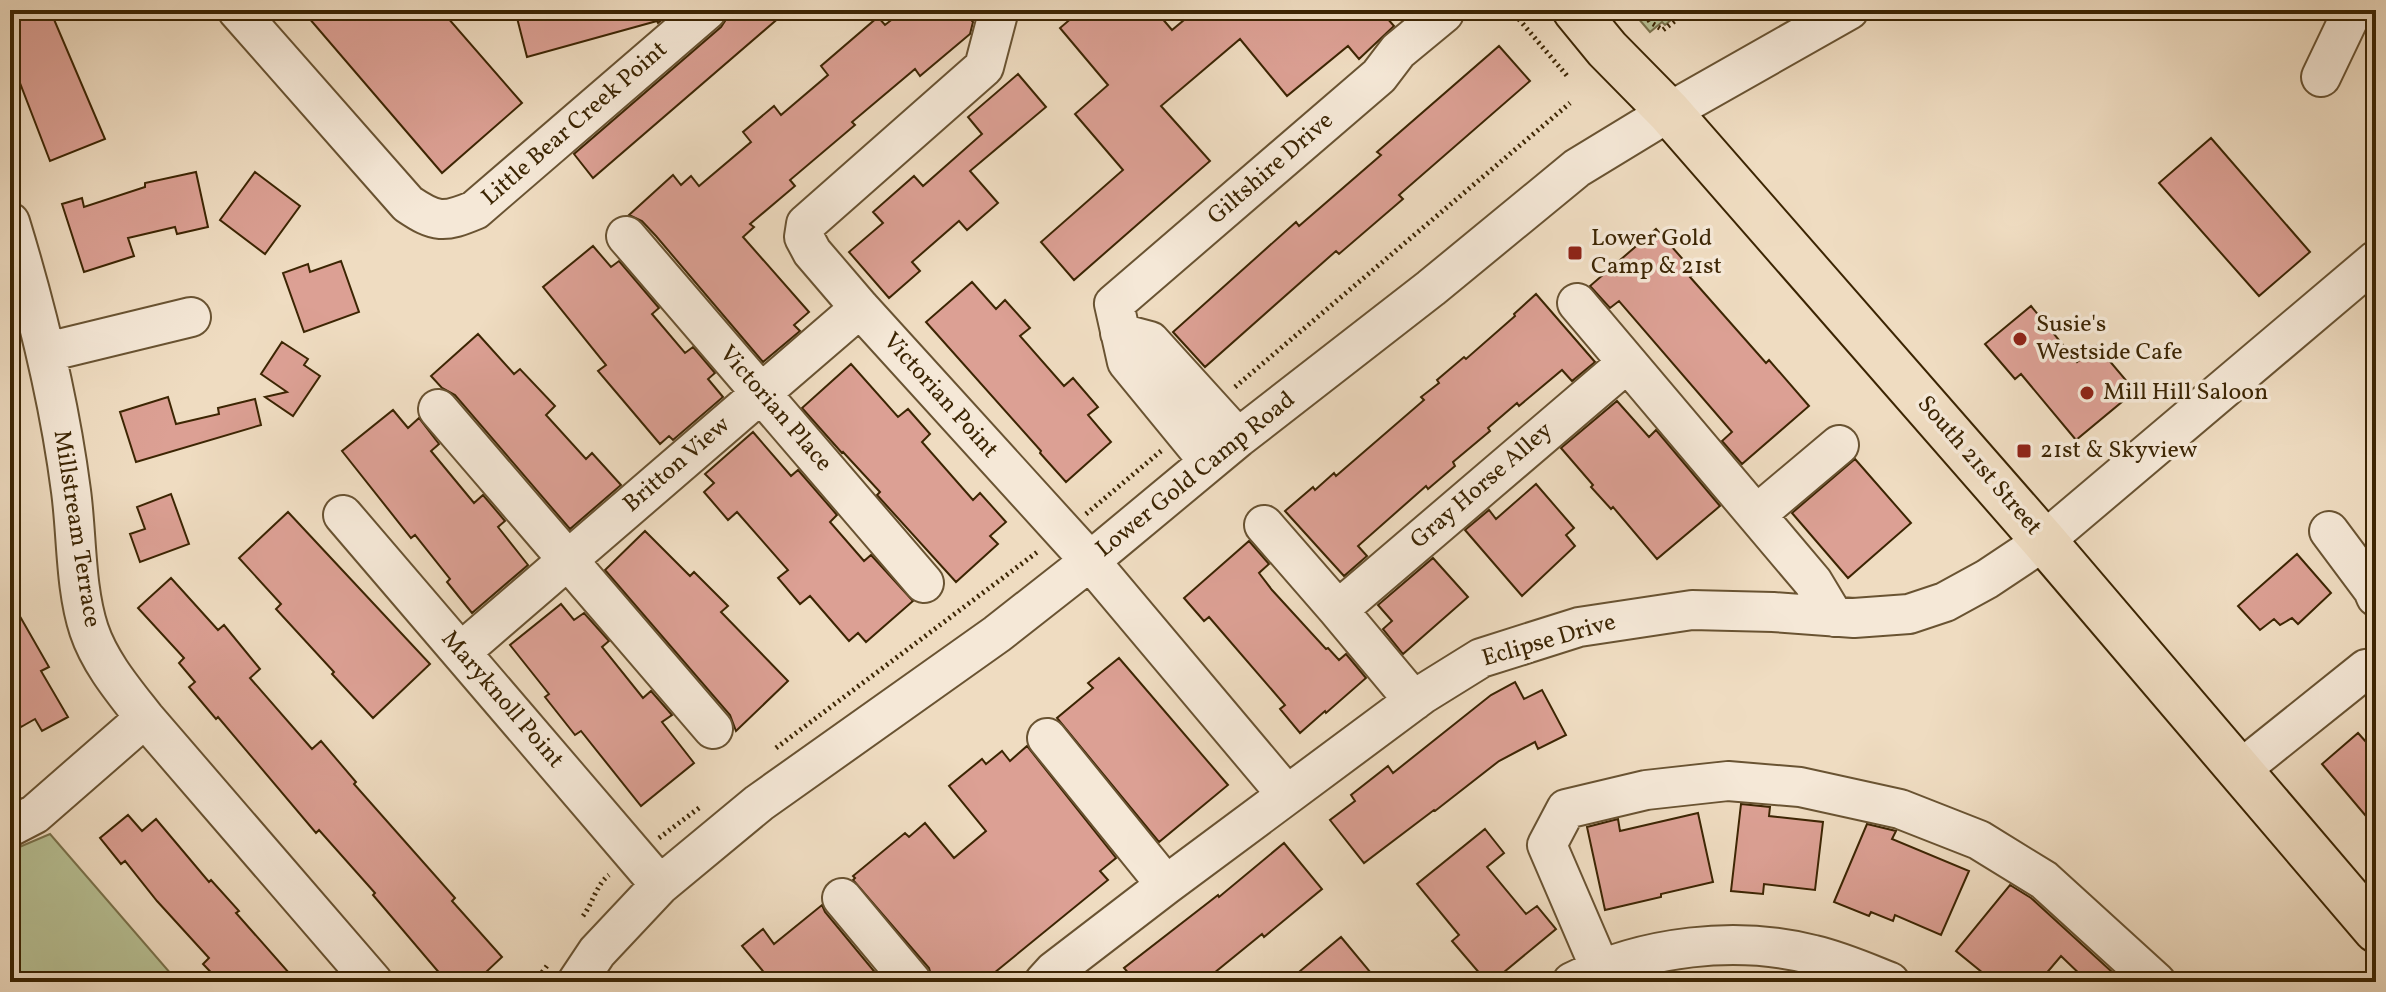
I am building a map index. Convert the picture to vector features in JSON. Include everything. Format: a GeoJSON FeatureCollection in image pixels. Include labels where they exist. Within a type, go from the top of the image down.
{"type":"FeatureCollection","features":[{"type":"Feature","properties":{"kind":"main road","name":"South 21st Street"},"geometry":{"type":"LineString","coordinates":[[1575,10],[1607,49],[1669,112],[2044,541],[2376,930]]}},
{"type":"Feature","properties":{"kind":"street","name":"Little Bear Creek Point"},"geometry":{"type":"LineString","coordinates":[[237,10],[408,204],[425,216],[452,220],[475,210],[707,10]]}},
{"type":"Feature","properties":{"kind":"street","name":"Victorian Point"},"geometry":{"type":"LineString","coordinates":[[999,10],[984,67],[806,224],[804,237],[812,252],[860,308],[1090,561],[1287,795]]}},
{"type":"Feature","properties":{"kind":"street","name":"Giltshire Drive"},"geometry":{"type":"LineString","coordinates":[[1209,462],[1127,362],[1114,304],[1379,76],[1398,51],[1444,13],[1441,10]]}},
{"type":"Feature","properties":{"kind":"street","name":"Lower Gold Camp Road"},"geometry":{"type":"LineString","coordinates":[[577,982],[597,952],[660,885],[759,803],[997,634],[1577,168],[1849,10]]}},
{"type":"Feature","properties":{"kind":"street"},"geometry":{"type":"LineString","coordinates":[[2321,77],[2353,10]]}},
{"type":"Feature","properties":{"kind":"street","name":"Millstream Terrace"},"geometry":{"type":"LineString","coordinates":[[10,222],[47,352],[71,490],[79,581],[89,630],[110,673],[145,718],[373,982]]}},
{"type":"Feature","properties":{"kind":"street","name":"Victorian Place"},"geometry":{"type":"LineString","coordinates":[[626,236],[924,583]]}},
{"type":"Feature","properties":{"kind":"street","name":"Eclipse Drive"},"geometry":{"type":"LineString","coordinates":[[1044,982],[1054,971],[1287,795],[1414,701],[1481,658],[1579,627],[1692,610],[1854,618],[1909,614],[1945,602],[1987,579],[2044,541],[2376,260]]}},
{"type":"Feature","properties":{"kind":"street"},"geometry":{"type":"LineString","coordinates":[[1577,303],[1813,582],[1834,617]]}},
{"type":"Feature","properties":{"kind":"street","name":"Britton View"},"geometry":{"type":"LineString","coordinates":[[461,652],[860,308]]}},
{"type":"Feature","properties":{"kind":"street"},"geometry":{"type":"LineString","coordinates":[[47,352],[191,317]]}},
{"type":"Feature","properties":{"kind":"street"},"geometry":{"type":"LineString","coordinates":[[1120,333],[1150,341],[1238,438]]}},
{"type":"Feature","properties":{"kind":"street","name":"Gray Horse Alley"},"geometry":{"type":"LineString","coordinates":[[1338,610],[1627,363]]}},
{"type":"Feature","properties":{"kind":"street"},"geometry":{"type":"LineString","coordinates":[[438,409],[713,729]]}},
{"type":"Feature","properties":{"kind":"street"},"geometry":{"type":"LineString","coordinates":[[1757,514],[1839,445]]}},
{"type":"Feature","properties":{"kind":"street","name":"Maryknoll Point"},"geometry":{"type":"LineString","coordinates":[[343,515],[660,885]]}},
{"type":"Feature","properties":{"kind":"street"},"geometry":{"type":"LineString","coordinates":[[1264,525],[1414,701]]}},
{"type":"Feature","properties":{"kind":"street"},"geometry":{"type":"LineString","coordinates":[[2329,531],[2376,597]]}},
{"type":"Feature","properties":{"kind":"street"},"geometry":{"type":"LineString","coordinates":[[2240,770],[2366,669],[2376,668]]}},
{"type":"Feature","properties":{"kind":"street"},"geometry":{"type":"LineString","coordinates":[[10,827],[35,814],[145,718]]}},
{"type":"Feature","properties":{"kind":"street"},"geometry":{"type":"LineString","coordinates":[[1047,738],[1166,885]]}},
{"type":"Feature","properties":{"kind":"street"},"geometry":{"type":"LineString","coordinates":[[1890,982],[1814,955],[1768,946],[1722,945],[1677,950],[1593,977],[1547,845],[1566,809],[1646,790],[1728,781],[1800,787],[1900,809],[1979,840],[2044,880],[2156,982]]}},
{"type":"Feature","properties":{"kind":"street"},"geometry":{"type":"LineString","coordinates":[[842,898],[912,982]]}},
{"type":"Feature","properties":{"kind":"path"},"geometry":{"type":"LineString","coordinates":[[1511,10],[1568,77]]}},
{"type":"Feature","properties":{"kind":"path"},"geometry":{"type":"LineString","coordinates":[[1642,10],[1650,22],[1663,30],[1689,10]]}},
{"type":"Feature","properties":{"kind":"green space"},"geometry":{"type":"Polygon","coordinates":[[[1631,10],[1683,10],[1665,25],[1662,22],[1650,32],[1631,10]]]}},
{"type":"Feature","properties":{"kind":"green space"},"geometry":{"type":"Polygon","coordinates":[[[50,834],[178,982],[10,982],[10,851],[50,834]]]}},
{"type":"Feature","properties":{"kind":"building"},"geometry":{"type":"Polygon","coordinates":[[[10,10],[50,10],[105,139],[50,161],[10,57],[10,10]]]}},
{"type":"Feature","properties":{"kind":"building"},"geometry":{"type":"Polygon","coordinates":[[[302,10],[441,10],[522,103],[442,173],[302,10]]]}},
{"type":"Feature","properties":{"kind":"building"},"geometry":{"type":"Polygon","coordinates":[[[515,10],[673,10],[658,23],[527,57],[515,10]]]}},
{"type":"Feature","properties":{"kind":"building"},"geometry":{"type":"Polygon","coordinates":[[[728,10],[788,10],[593,178],[574,154],[721,27],[728,10]]]}},
{"type":"Feature","properties":{"kind":"building"},"geometry":{"type":"Polygon","coordinates":[[[904,10],[963,10],[973,22],[970,34],[920,76],[915,69],[852,122],[855,125],[790,180],[795,186],[750,224],[754,227],[743,237],[809,312],[794,325],[800,331],[763,362],[656,236],[642,221],[629,215],[673,175],[681,185],[691,176],[699,186],[751,142],[743,132],[774,106],[781,115],[828,75],[821,66],[878,17],[885,25],[904,10]]]}},
{"type":"Feature","properties":{"kind":"building"},"geometry":{"type":"Polygon","coordinates":[[[1081,10],[1155,10],[1172,30],[1196,10],[1380,10],[1394,26],[1359,59],[1348,46],[1287,96],[1240,39],[1161,106],[1210,161],[1074,280],[1041,242],[1123,170],[1075,114],[1108,85],[1060,28],[1081,10]]]}},
{"type":"Feature","properties":{"kind":"building"},"geometry":{"type":"Polygon","coordinates":[[[1499,46],[1530,81],[1399,195],[1403,199],[1339,254],[1336,251],[1205,367],[1173,332],[1296,222],[1299,226],[1381,155],[1377,152],[1499,46]]]}},
{"type":"Feature","properties":{"kind":"building"},"geometry":{"type":"Polygon","coordinates":[[[1018,74],[1046,107],[970,171],[998,203],[967,230],[959,221],[912,262],[920,271],[889,298],[849,252],[883,223],[873,212],[914,176],[923,186],[982,134],[968,117],[1018,74]]]}},
{"type":"Feature","properties":{"kind":"building"},"geometry":{"type":"Polygon","coordinates":[[[2211,138],[2310,252],[2259,296],[2159,183],[2211,138]]]}},
{"type":"Feature","properties":{"kind":"building"},"geometry":{"type":"Polygon","coordinates":[[[196,172],[208,227],[177,234],[175,227],[128,238],[134,256],[84,272],[62,204],[82,198],[84,207],[145,187],[145,183],[196,172]]]}},
{"type":"Feature","properties":{"kind":"building"},"geometry":{"type":"Polygon","coordinates":[[[255,172],[300,206],[265,254],[220,220],[255,172]]]}},
{"type":"Feature","properties":{"kind":"building"},"geometry":{"type":"Polygon","coordinates":[[[1656,229],[1695,273],[1690,277],[1766,363],[1769,360],[1809,406],[1742,464],[1722,441],[1732,432],[1619,301],[1610,308],[1590,286],[1656,229]]]}},
{"type":"Feature","properties":{"kind":"building"},"geometry":{"type":"Polygon","coordinates":[[[593,246],[611,267],[619,261],[659,308],[652,314],[685,353],[693,347],[715,373],[708,379],[723,397],[673,440],[669,436],[660,444],[598,371],[606,365],[543,287],[593,246]]]}},
{"type":"Feature","properties":{"kind":"building"},"geometry":{"type":"Polygon","coordinates":[[[341,261],[359,312],[304,332],[283,273],[308,264],[310,272],[341,261]]]}},
{"type":"Feature","properties":{"kind":"building"},"geometry":{"type":"Polygon","coordinates":[[[972,282],[996,309],[1005,300],[1030,328],[1020,336],[1064,386],[1073,378],[1098,407],[1088,415],[1111,442],[1066,482],[926,322],[972,282]]]}},
{"type":"Feature","properties":{"kind":"building"},"geometry":{"type":"Polygon","coordinates":[[[1536,294],[1595,362],[1572,381],[1562,370],[1519,406],[1517,403],[1453,462],[1455,466],[1428,489],[1426,486],[1358,546],[1367,556],[1344,576],[1285,511],[1313,487],[1315,490],[1334,473],[1336,476],[1424,400],[1421,397],[1439,383],[1437,380],[1464,357],[1466,359],[1536,294]]]}},
{"type":"Feature","properties":{"kind":"building"},"geometry":{"type":"Polygon","coordinates":[[[2031,306],[2077,362],[2097,346],[2135,391],[2076,440],[2021,374],[2015,379],[1985,344],[2031,306]]]}},
{"type":"Feature","properties":{"kind":"building"},"geometry":{"type":"Polygon","coordinates":[[[478,334],[514,374],[520,369],[555,406],[546,415],[586,459],[592,453],[621,485],[570,529],[455,395],[442,388],[431,376],[478,334]]]}},
{"type":"Feature","properties":{"kind":"building"},"geometry":{"type":"Polygon","coordinates":[[[282,342],[308,359],[304,365],[320,376],[293,416],[265,397],[287,392],[261,374],[282,342]]]}},
{"type":"Feature","properties":{"kind":"building"},"geometry":{"type":"Polygon","coordinates":[[[851,364],[898,417],[908,409],[930,434],[922,442],[973,500],[980,493],[1006,522],[990,536],[998,544],[956,582],[877,495],[880,492],[802,408],[851,364]]]}},
{"type":"Feature","properties":{"kind":"building"},"geometry":{"type":"Polygon","coordinates":[[[168,397],[176,424],[219,414],[218,408],[255,399],[261,425],[136,462],[120,412],[168,397]]]}},
{"type":"Feature","properties":{"kind":"building"},"geometry":{"type":"Polygon","coordinates":[[[1617,401],[1649,437],[1656,430],[1720,506],[1657,559],[1613,507],[1611,509],[1591,487],[1593,485],[1561,448],[1617,401]]]}},
{"type":"Feature","properties":{"kind":"building"},"geometry":{"type":"Polygon","coordinates":[[[393,410],[408,428],[419,418],[439,444],[431,451],[474,503],[483,495],[505,521],[498,527],[528,565],[472,613],[415,535],[411,538],[342,451],[393,410]]]}},
{"type":"Feature","properties":{"kind":"building"},"geometry":{"type":"Polygon","coordinates":[[[753,432],[791,476],[798,470],[837,515],[830,522],[864,561],[871,555],[913,601],[866,642],[858,633],[849,641],[810,596],[800,604],[778,578],[788,570],[737,512],[728,520],[704,492],[714,483],[705,474],[753,432]]]}},
{"type":"Feature","properties":{"kind":"building"},"geometry":{"type":"Polygon","coordinates":[[[1855,459],[1911,523],[1848,578],[1792,513],[1855,459]]]}},
{"type":"Feature","properties":{"kind":"building"},"geometry":{"type":"Polygon","coordinates":[[[1536,484],[1574,528],[1566,535],[1575,546],[1522,596],[1465,530],[1489,510],[1496,519],[1536,484]]]}},
{"type":"Feature","properties":{"kind":"building"},"geometry":{"type":"Polygon","coordinates":[[[171,494],[189,544],[140,562],[130,534],[145,529],[137,507],[171,494]]]}},
{"type":"Feature","properties":{"kind":"building"},"geometry":{"type":"Polygon","coordinates":[[[288,512],[430,664],[373,718],[276,609],[281,604],[239,558],[288,512]]]}},
{"type":"Feature","properties":{"kind":"building"},"geometry":{"type":"Polygon","coordinates":[[[645,531],[690,576],[694,572],[728,606],[721,612],[788,681],[736,731],[730,715],[605,570],[645,531]]]}},
{"type":"Feature","properties":{"kind":"building"},"geometry":{"type":"Polygon","coordinates":[[[1249,541],[1269,564],[1259,573],[1272,590],[1326,649],[1339,660],[1346,654],[1366,678],[1300,733],[1280,709],[1285,705],[1209,617],[1204,621],[1184,598],[1249,541]]]}},
{"type":"Feature","properties":{"kind":"building"},"geometry":{"type":"Polygon","coordinates":[[[2297,554],[2331,593],[2298,624],[2292,618],[2280,625],[2274,619],[2260,630],[2238,606],[2297,554]]]}},
{"type":"Feature","properties":{"kind":"building"},"geometry":{"type":"Polygon","coordinates":[[[1433,558],[1468,597],[1403,654],[1383,629],[1392,621],[1378,605],[1433,558]]]}},
{"type":"Feature","properties":{"kind":"building"},"geometry":{"type":"Polygon","coordinates":[[[171,578],[218,630],[224,625],[260,669],[250,678],[312,749],[321,741],[356,782],[354,784],[455,898],[452,901],[502,957],[486,972],[494,982],[447,982],[373,895],[375,893],[319,830],[316,833],[189,687],[195,682],[179,663],[184,658],[138,608],[171,578]]]}},
{"type":"Feature","properties":{"kind":"building"},"geometry":{"type":"Polygon","coordinates":[[[10,599],[49,667],[41,671],[68,717],[42,731],[35,719],[21,727],[10,709],[10,599]]]}},
{"type":"Feature","properties":{"kind":"building"},"geometry":{"type":"Polygon","coordinates":[[[561,604],[574,620],[584,613],[609,641],[602,647],[643,698],[651,691],[672,715],[662,722],[694,763],[641,806],[581,731],[575,735],[545,697],[549,694],[510,645],[561,604]]]}},
{"type":"Feature","properties":{"kind":"building"},"geometry":{"type":"Polygon","coordinates":[[[1119,658],[1228,785],[1159,842],[1057,718],[1093,688],[1088,683],[1119,658]]]}},
{"type":"Feature","properties":{"kind":"building"},"geometry":{"type":"Polygon","coordinates":[[[1515,682],[1524,699],[1542,690],[1566,735],[1538,749],[1535,742],[1499,761],[1364,863],[1330,820],[1355,801],[1351,795],[1388,766],[1393,773],[1491,695],[1515,682]]]}},
{"type":"Feature","properties":{"kind":"building"},"geometry":{"type":"Polygon","coordinates":[[[2358,733],[2376,753],[2376,828],[2322,764],[2358,733]]]}},
{"type":"Feature","properties":{"kind":"building"},"geometry":{"type":"Polygon","coordinates":[[[1027,746],[1116,858],[1100,871],[1108,880],[983,982],[933,982],[929,968],[853,880],[853,876],[905,833],[909,837],[925,823],[954,858],[986,831],[949,786],[982,759],[986,764],[1002,751],[1010,761],[1027,746]]]}},
{"type":"Feature","properties":{"kind":"building"},"geometry":{"type":"Polygon","coordinates":[[[1741,804],[1770,807],[1769,816],[1823,822],[1815,890],[1764,884],[1763,894],[1731,891],[1741,804]]]}},
{"type":"Feature","properties":{"kind":"building"},"geometry":{"type":"Polygon","coordinates":[[[1698,813],[1713,882],[1605,910],[1587,827],[1618,819],[1620,831],[1698,813]]]}},
{"type":"Feature","properties":{"kind":"building"},"geometry":{"type":"Polygon","coordinates":[[[128,815],[142,831],[156,819],[209,882],[211,880],[239,911],[236,913],[297,982],[220,982],[203,964],[209,958],[125,861],[121,864],[100,838],[128,815]]]}},
{"type":"Feature","properties":{"kind":"building"},"geometry":{"type":"Polygon","coordinates":[[[1867,824],[1896,831],[1892,839],[1969,871],[1941,935],[1895,915],[1893,921],[1871,912],[1869,916],[1834,902],[1867,824]]]}},
{"type":"Feature","properties":{"kind":"building"},"geometry":{"type":"Polygon","coordinates":[[[1485,829],[1504,853],[1487,867],[1526,914],[1537,906],[1556,929],[1492,982],[1487,982],[1452,941],[1459,935],[1417,884],[1485,829]]]}},
{"type":"Feature","properties":{"kind":"building"},"geometry":{"type":"Polygon","coordinates":[[[1284,843],[1322,889],[1264,937],[1262,934],[1203,982],[1136,982],[1124,968],[1219,897],[1284,843]]]}},
{"type":"Feature","properties":{"kind":"building"},"geometry":{"type":"Polygon","coordinates":[[[2010,885],[2031,898],[2123,982],[2088,982],[2061,956],[2039,982],[1994,982],[1956,951],[2010,885]]]}},
{"type":"Feature","properties":{"kind":"building"},"geometry":{"type":"Polygon","coordinates":[[[822,905],[883,982],[772,982],[742,946],[763,929],[774,944],[822,905]]]}},
{"type":"Feature","properties":{"kind":"building"},"geometry":{"type":"Polygon","coordinates":[[[1341,937],[1371,973],[1359,982],[1287,982],[1341,937]]]}},
{"type":"Feature","properties":{"kind":"place","name":"Lower Gold Camp & 21st"},"geometry":{"type":"Point","coordinates":[1575,253]}},
{"type":"Feature","properties":{"kind":"place","name":"Susie's Westside Cafe"},"geometry":{"type":"Point","coordinates":[2020,339]}},
{"type":"Feature","properties":{"kind":"place","name":"Mill Hill Saloon"},"geometry":{"type":"Point","coordinates":[2087,393]}},
{"type":"Feature","properties":{"kind":"place","name":"21st & Skyview"},"geometry":{"type":"Point","coordinates":[2024,451]}}]}
